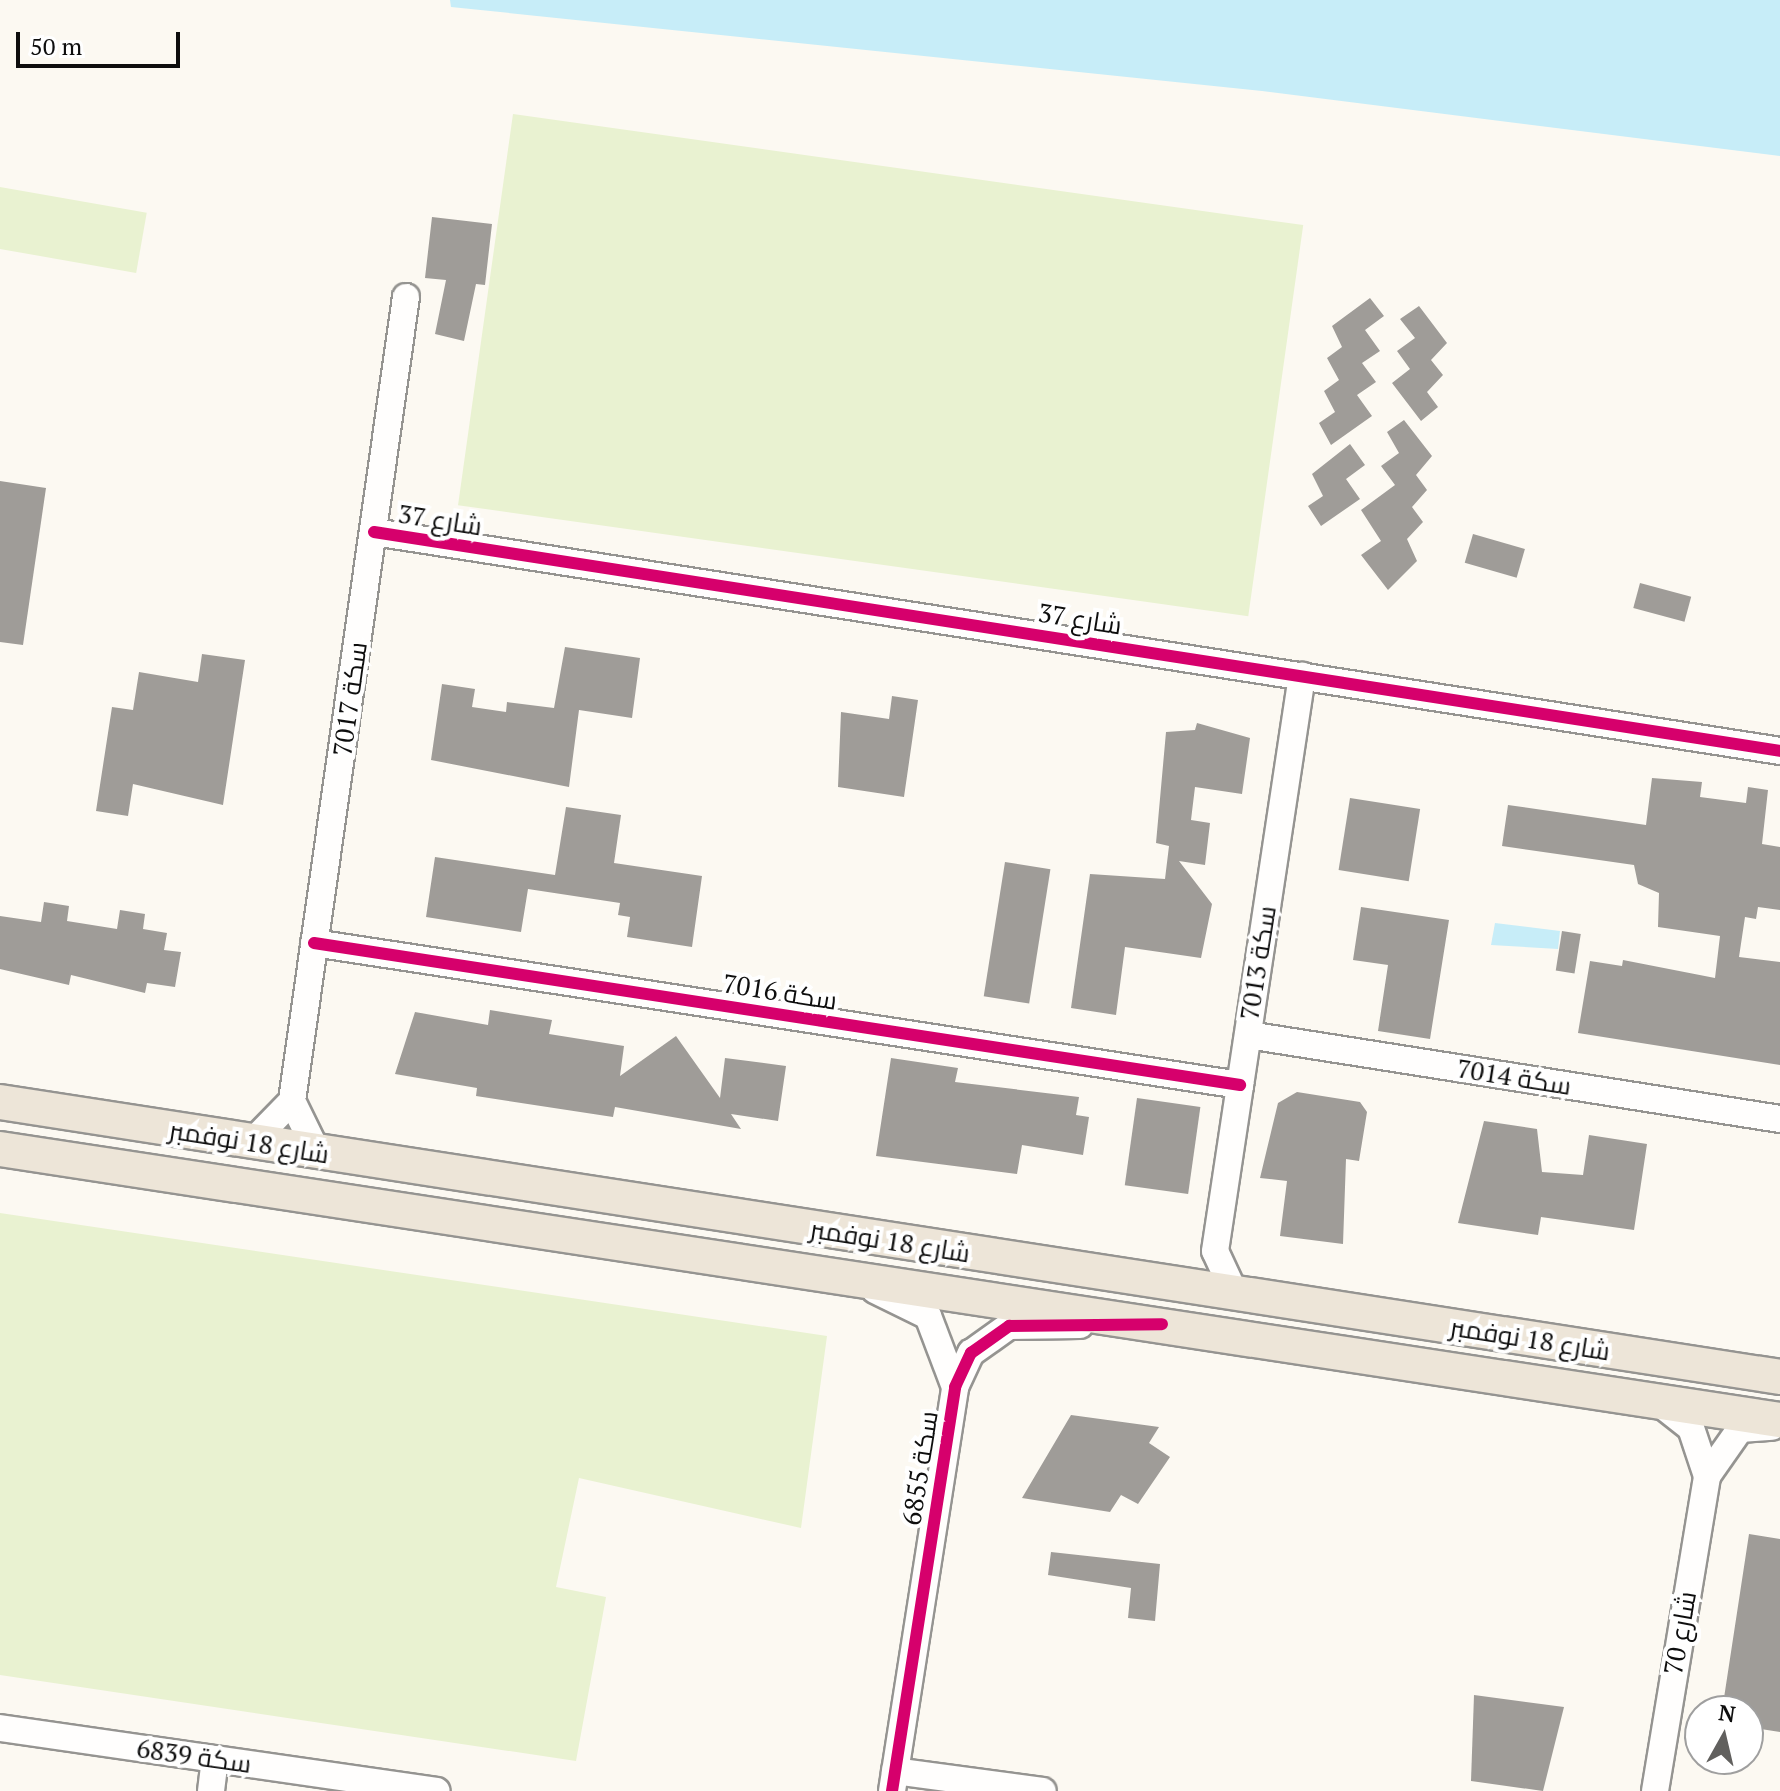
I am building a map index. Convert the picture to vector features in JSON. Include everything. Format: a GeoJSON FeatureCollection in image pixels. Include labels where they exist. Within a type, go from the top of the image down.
{"type":"FeatureCollection","features":[{"type":"Feature","properties":{"kind":"main road","name":"شارع 18 نوفمبر"},"geometry":{"type":"LineString","coordinates":[[0,1102],[1780,1377]]}},
{"type":"Feature","properties":{"kind":"main road","name":"شارع 18 نوفمبر"},"geometry":{"type":"LineString","coordinates":[[0,1149],[745,1259],[1780,1420]]}},
{"type":"Feature","properties":{"kind":"street","name":"سكة 7017"},"geometry":{"type":"LineString","coordinates":[[292,1101],[406,297]]}},
{"type":"Feature","properties":{"kind":"street","name":"شارع 37"},"geometry":{"type":"LineString","coordinates":[[374,532],[1780,751]]}},
{"type":"Feature","properties":{"kind":"street","name":"سكة 7013"},"geometry":{"type":"LineString","coordinates":[[1215,1251],[1302,676]]}},
{"type":"Feature","properties":{"kind":"street","name":"سكة 7016"},"geometry":{"type":"LineString","coordinates":[[314,943],[1240,1085]]}},
{"type":"Feature","properties":{"kind":"street","name":"سكة 7014"},"geometry":{"type":"LineString","coordinates":[[1248,1035],[1780,1119]]}},
{"type":"Feature","properties":{"kind":"street"},"geometry":{"type":"LineString","coordinates":[[252,1142],[292,1101],[317,1152]]}},
{"type":"Feature","properties":{"kind":"street"},"geometry":{"type":"LineString","coordinates":[[1179,1285],[1215,1251],[1235,1294]]}},
{"type":"Feature","properties":{"kind":"street"},"geometry":{"type":"LineString","coordinates":[[745,1259],[888,1293],[928,1316],[955,1387]]}},
{"type":"Feature","properties":{"kind":"street","name":"سكة 6855"},"geometry":{"type":"LineString","coordinates":[[893,1781],[955,1387],[971,1353],[1009,1326],[1162,1324]]}},
{"type":"Feature","properties":{"kind":"street","name":"شارع 70"},"geometry":{"type":"LineString","coordinates":[[1658,1402],[1691,1428],[1707,1476]]}},
{"type":"Feature","properties":{"kind":"street","name":"شارع 70"},"geometry":{"type":"LineString","coordinates":[[1655,1791],[1707,1476],[1740,1429],[1780,1427]]}},
{"type":"Feature","properties":{"kind":"street","name":"سكة 6839"},"geometry":{"type":"LineString","coordinates":[[0,1728],[436,1791]]}},
{"type":"Feature","properties":{"kind":"street"},"geometry":{"type":"LineString","coordinates":[[211,1791],[215,1759]]}},
{"type":"Feature","properties":{"kind":"street"},"geometry":{"type":"LineString","coordinates":[[893,1781],[1043,1791]]}},
{"type":"Feature","properties":{"kind":"green space"},"geometry":{"type":"Polygon","coordinates":[[[513,114],[1303,225],[1248,616],[458,505],[513,114]]]}},
{"type":"Feature","properties":{"kind":"green space"},"geometry":{"type":"Polygon","coordinates":[[[0,187],[147,213],[136,273],[0,249],[0,187]]]}},
{"type":"Feature","properties":{"kind":"green space"},"geometry":{"type":"Polygon","coordinates":[[[0,1213],[827,1336],[801,1528],[579,1478],[556,1587],[606,1597],[576,1761],[0,1675],[0,1213]]]}},
{"type":"Feature","properties":{"kind":"water"},"geometry":{"type":"Polygon","coordinates":[[[450,0],[1780,0],[1780,156],[1262,91],[451,7],[450,0]]]}},
{"type":"Feature","properties":{"kind":"water"},"geometry":{"type":"Polygon","coordinates":[[[1495,923],[1560,931],[1558,949],[1491,945],[1495,923]]]}},
{"type":"Feature","properties":{"kind":"building"},"geometry":{"type":"Polygon","coordinates":[[[432,217],[492,224],[485,285],[476,284],[464,341],[435,334],[446,280],[425,278],[432,217]]]}},
{"type":"Feature","properties":{"kind":"building"},"geometry":{"type":"Polygon","coordinates":[[[1370,298],[1384,316],[1365,330],[1380,351],[1362,363],[1376,382],[1357,395],[1372,416],[1331,445],[1319,423],[1335,412],[1324,391],[1339,380],[1327,358],[1342,347],[1332,326],[1370,298]]]}},
{"type":"Feature","properties":{"kind":"building"},"geometry":{"type":"Polygon","coordinates":[[[1419,306],[1447,343],[1431,360],[1443,375],[1427,392],[1438,407],[1421,421],[1392,383],[1410,369],[1397,351],[1415,338],[1400,319],[1419,306]]]}},
{"type":"Feature","properties":{"kind":"building"},"geometry":{"type":"Polygon","coordinates":[[[1404,420],[1432,456],[1416,475],[1427,490],[1412,507],[1423,522],[1407,539],[1417,561],[1388,590],[1361,555],[1381,541],[1361,510],[1395,485],[1381,466],[1399,453],[1387,432],[1404,420]]]}},
{"type":"Feature","properties":{"kind":"building"},"geometry":{"type":"Polygon","coordinates":[[[1350,444],[1365,465],[1346,479],[1360,499],[1321,526],[1308,506],[1323,496],[1312,474],[1350,444]]]}},
{"type":"Feature","properties":{"kind":"building"},"geometry":{"type":"Polygon","coordinates":[[[0,481],[46,488],[23,645],[0,642],[0,481]]]}},
{"type":"Feature","properties":{"kind":"building"},"geometry":{"type":"Polygon","coordinates":[[[1473,534],[1525,549],[1517,578],[1465,563],[1473,534]]]}},
{"type":"Feature","properties":{"kind":"building"},"geometry":{"type":"Polygon","coordinates":[[[1640,583],[1691,597],[1684,622],[1633,608],[1640,583]]]}},
{"type":"Feature","properties":{"kind":"building"},"geometry":{"type":"Polygon","coordinates":[[[565,647],[640,658],[632,718],[579,710],[569,787],[431,760],[442,684],[475,689],[472,707],[506,712],[507,702],[554,708],[565,647]]]}},
{"type":"Feature","properties":{"kind":"building"},"geometry":{"type":"Polygon","coordinates":[[[202,654],[245,660],[223,805],[133,784],[128,816],[96,811],[112,707],[133,710],[139,672],[198,682],[202,654]]]}},
{"type":"Feature","properties":{"kind":"building"},"geometry":{"type":"Polygon","coordinates":[[[892,696],[918,700],[904,797],[838,787],[841,712],[889,719],[892,696]]]}},
{"type":"Feature","properties":{"kind":"building"},"geometry":{"type":"Polygon","coordinates":[[[1197,723],[1250,738],[1242,794],[1195,787],[1191,820],[1210,823],[1205,865],[1179,861],[1212,904],[1201,958],[1125,947],[1116,1015],[1071,1008],[1090,874],[1165,879],[1169,846],[1156,843],[1166,732],[1195,730],[1197,723]]]}},
{"type":"Feature","properties":{"kind":"building"},"geometry":{"type":"Polygon","coordinates":[[[1652,778],[1702,782],[1700,797],[1746,803],[1748,787],[1768,790],[1762,844],[1780,847],[1780,910],[1758,907],[1756,919],[1745,917],[1739,957],[1780,962],[1780,1065],[1578,1033],[1590,961],[1622,966],[1623,960],[1715,978],[1720,936],[1658,927],[1659,893],[1638,884],[1634,865],[1502,846],[1508,805],[1646,825],[1652,778]]]}},
{"type":"Feature","properties":{"kind":"building"},"geometry":{"type":"Polygon","coordinates":[[[1350,798],[1420,809],[1409,881],[1339,870],[1350,798]]]}},
{"type":"Feature","properties":{"kind":"building"},"geometry":{"type":"Polygon","coordinates":[[[566,807],[621,815],[614,863],[702,876],[692,947],[627,937],[630,917],[618,915],[620,903],[528,889],[521,932],[426,917],[435,857],[555,875],[566,807]]]}},
{"type":"Feature","properties":{"kind":"building"},"geometry":{"type":"Polygon","coordinates":[[[1005,862],[1050,869],[1029,1004],[984,996],[1005,862]]]}},
{"type":"Feature","properties":{"kind":"building"},"geometry":{"type":"Polygon","coordinates":[[[44,902],[69,906],[67,921],[117,929],[120,910],[145,914],[143,929],[167,933],[164,950],[181,952],[175,987],[147,983],[145,993],[71,975],[69,985],[0,969],[0,916],[41,922],[44,902]]]}},
{"type":"Feature","properties":{"kind":"building"},"geometry":{"type":"Polygon","coordinates":[[[1361,907],[1449,920],[1430,1039],[1378,1031],[1388,965],[1353,960],[1361,907]]]}},
{"type":"Feature","properties":{"kind":"building"},"geometry":{"type":"Polygon","coordinates":[[[1562,931],[1581,934],[1575,973],[1556,971],[1562,931]]]}},
{"type":"Feature","properties":{"kind":"building"},"geometry":{"type":"Polygon","coordinates":[[[490,1010],[552,1020],[549,1034],[624,1046],[620,1076],[676,1036],[720,1098],[725,1058],[786,1066],[778,1121],[731,1114],[741,1129],[615,1107],[613,1117],[476,1096],[477,1088],[395,1074],[415,1012],[488,1025],[490,1010]]]}},
{"type":"Feature","properties":{"kind":"building"},"geometry":{"type":"Polygon","coordinates":[[[891,1058],[958,1068],[955,1082],[1079,1097],[1076,1115],[1089,1117],[1083,1155],[1022,1145],[1017,1174],[876,1156],[891,1058]]]}},
{"type":"Feature","properties":{"kind":"building"},"geometry":{"type":"Polygon","coordinates":[[[1297,1092],[1360,1102],[1367,1112],[1359,1161],[1346,1159],[1343,1244],[1280,1236],[1287,1181],[1260,1178],[1278,1103],[1297,1092]]]}},
{"type":"Feature","properties":{"kind":"building"},"geometry":{"type":"Polygon","coordinates":[[[1137,1098],[1200,1107],[1188,1194],[1125,1185],[1137,1098]]]}},
{"type":"Feature","properties":{"kind":"building"},"geometry":{"type":"Polygon","coordinates":[[[1484,1121],[1537,1129],[1542,1172],[1583,1175],[1589,1135],[1647,1144],[1634,1230],[1541,1217],[1538,1235],[1458,1223],[1484,1121]]]}},
{"type":"Feature","properties":{"kind":"building"},"geometry":{"type":"Polygon","coordinates":[[[1071,1415],[1159,1427],[1149,1443],[1170,1457],[1138,1504],[1121,1495],[1110,1512],[1022,1498],[1071,1415]]]}},
{"type":"Feature","properties":{"kind":"building"},"geometry":{"type":"Polygon","coordinates":[[[1749,1534],[1780,1539],[1780,1732],[1764,1730],[1764,1695],[1724,1695],[1749,1534]]]}},
{"type":"Feature","properties":{"kind":"building"},"geometry":{"type":"Polygon","coordinates":[[[1051,1552],[1160,1564],[1155,1621],[1128,1618],[1131,1588],[1048,1575],[1051,1552]]]}},
{"type":"Feature","properties":{"kind":"building"},"geometry":{"type":"Polygon","coordinates":[[[1474,1695],[1564,1707],[1543,1791],[1471,1781],[1474,1695]]]}},
{"type":"Feature","properties":{"kind":"cycle path"},"geometry":{"type":"LineString","coordinates":[[374,532],[1780,751]]}},
{"type":"Feature","properties":{"kind":"cycle path"},"geometry":{"type":"LineString","coordinates":[[314,943],[1240,1085]]}},
{"type":"Feature","properties":{"kind":"cycle path"},"geometry":{"type":"LineString","coordinates":[[892,1791],[955,1387],[971,1353],[1009,1326],[1162,1324]]}}]}
